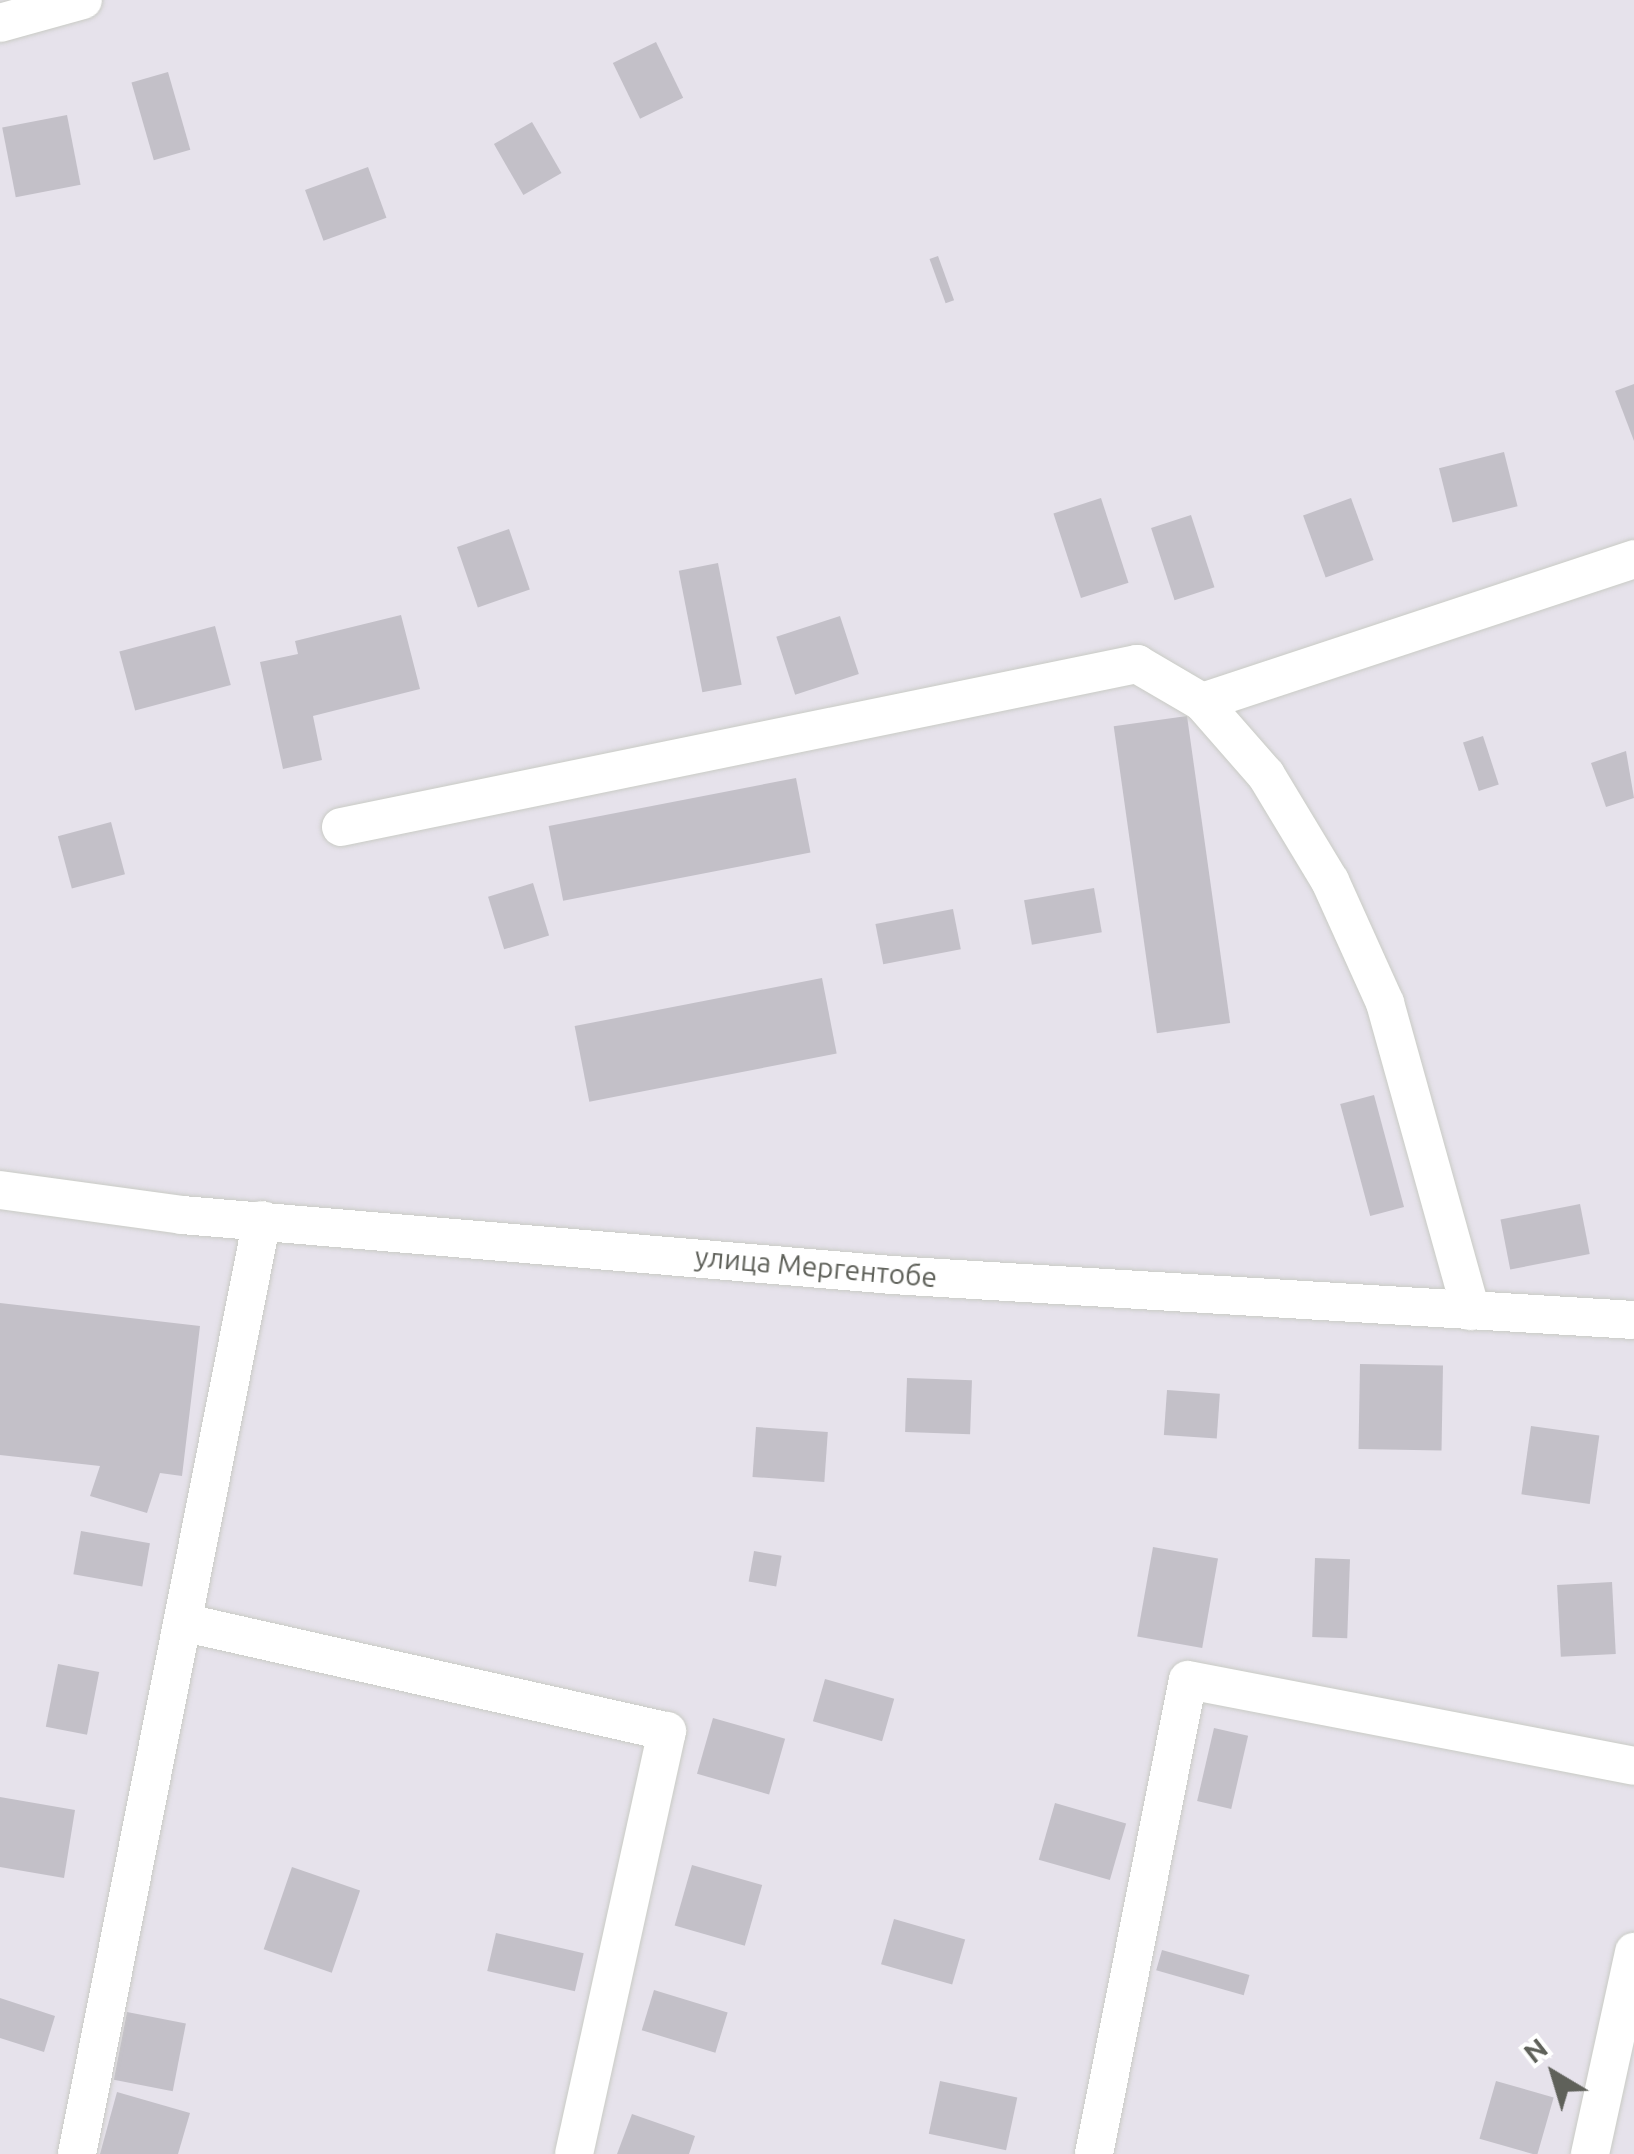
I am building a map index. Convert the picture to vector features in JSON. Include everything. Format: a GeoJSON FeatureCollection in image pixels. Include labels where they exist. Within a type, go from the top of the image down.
{"type":"FeatureCollection","features":[{"type":"Feature","properties":{"kind":"street"},"geometry":{"type":"LineString","coordinates":[[0,23],[83,0]]}},
{"type":"Feature","properties":{"kind":"street"},"geometry":{"type":"LineString","coordinates":[[1202,702],[1634,558]]}},
{"type":"Feature","properties":{"kind":"street"},"geometry":{"type":"LineString","coordinates":[[341,827],[1137,664],[1202,702],[1266,775],[1330,882],[1384,1003],[1471,1311]]}},
{"type":"Feature","properties":{"kind":"street","name":"улица Мергентобе"},"geometry":{"type":"LineString","coordinates":[[0,1190],[262,1220],[892,1274],[1634,1320]]}},
{"type":"Feature","properties":{"kind":"street"},"geometry":{"type":"LineString","coordinates":[[76,2154],[186,1623],[262,1220]]}},
{"type":"Feature","properties":{"kind":"street"},"geometry":{"type":"LineString","coordinates":[[186,1623],[667,1731],[574,2154]]}},
{"type":"Feature","properties":{"kind":"street"},"geometry":{"type":"LineString","coordinates":[[1094,2154],[1188,1680],[1634,1766]]}},
{"type":"Feature","properties":{"kind":"street"},"geometry":{"type":"LineString","coordinates":[[1590,2154],[1634,1952]]}},
{"type":"Feature","properties":{"kind":"building"},"geometry":{"type":"Polygon","coordinates":[[[656,42],[683,98],[640,119],[613,63],[656,42]]]}},
{"type":"Feature","properties":{"kind":"building"},"geometry":{"type":"Polygon","coordinates":[[[168,72],[190,150],[154,160],[131,82],[168,72]]]}},
{"type":"Feature","properties":{"kind":"building"},"geometry":{"type":"Polygon","coordinates":[[[67,115],[81,185],[16,197],[2,128],[67,115]]]}},
{"type":"Feature","properties":{"kind":"building"},"geometry":{"type":"Polygon","coordinates":[[[532,122],[562,173],[523,195],[494,144],[532,122]]]}},
{"type":"Feature","properties":{"kind":"building"},"geometry":{"type":"Polygon","coordinates":[[[368,167],[386,218],[324,241],[305,190],[368,167]]]}},
{"type":"Feature","properties":{"kind":"building"},"geometry":{"type":"Polygon","coordinates":[[[938,256],[954,300],[946,303],[930,259],[938,256]]]}},
{"type":"Feature","properties":{"kind":"building"},"geometry":{"type":"Polygon","coordinates":[[[1634,384],[1634,441],[1615,391],[1634,384]]]}},
{"type":"Feature","properties":{"kind":"building"},"geometry":{"type":"Polygon","coordinates":[[[1504,452],[1518,506],[1453,523],[1439,468],[1504,452]]]}},
{"type":"Feature","properties":{"kind":"building"},"geometry":{"type":"Polygon","coordinates":[[[1101,498],[1129,583],[1081,598],[1053,513],[1101,498]]]}},
{"type":"Feature","properties":{"kind":"building"},"geometry":{"type":"Polygon","coordinates":[[[1351,498],[1374,560],[1326,577],[1303,515],[1351,498]]]}},
{"type":"Feature","properties":{"kind":"building"},"geometry":{"type":"Polygon","coordinates":[[[1191,515],[1214,587],[1175,600],[1151,528],[1191,515]]]}},
{"type":"Feature","properties":{"kind":"building"},"geometry":{"type":"Polygon","coordinates":[[[509,529],[530,590],[478,607],[457,547],[509,529]]]}},
{"type":"Feature","properties":{"kind":"building"},"geometry":{"type":"Polygon","coordinates":[[[718,563],[742,685],[702,692],[679,571],[718,563]]]}},
{"type":"Feature","properties":{"kind":"building"},"geometry":{"type":"Polygon","coordinates":[[[401,615],[420,689],[313,716],[322,760],[283,769],[260,662],[298,654],[295,641],[401,615]]]}},
{"type":"Feature","properties":{"kind":"building"},"geometry":{"type":"Polygon","coordinates":[[[840,616],[859,674],[795,695],[776,637],[840,616]]]}},
{"type":"Feature","properties":{"kind":"building"},"geometry":{"type":"Polygon","coordinates":[[[215,626],[231,685],[135,711],[119,652],[215,626]]]}},
{"type":"Feature","properties":{"kind":"building"},"geometry":{"type":"Polygon","coordinates":[[[1187,716],[1230,1023],[1157,1033],[1114,726],[1187,716]]]}},
{"type":"Feature","properties":{"kind":"building"},"geometry":{"type":"Polygon","coordinates":[[[1483,736],[1499,785],[1479,791],[1463,742],[1483,736]]]}},
{"type":"Feature","properties":{"kind":"building"},"geometry":{"type":"Polygon","coordinates":[[[1626,751],[1634,798],[1606,807],[1591,763],[1626,751]]]}},
{"type":"Feature","properties":{"kind":"building"},"geometry":{"type":"Polygon","coordinates":[[[796,778],[811,853],[563,901],[549,826],[796,778]]]}},
{"type":"Feature","properties":{"kind":"building"},"geometry":{"type":"Polygon","coordinates":[[[111,822],[125,874],[72,888],[58,836],[111,822]]]}},
{"type":"Feature","properties":{"kind":"building"},"geometry":{"type":"Polygon","coordinates":[[[533,883],[549,936],[504,949],[488,897],[533,883]]]}},
{"type":"Feature","properties":{"kind":"building"},"geometry":{"type":"Polygon","coordinates":[[[1094,888],[1102,932],[1032,945],[1024,900],[1094,888]]]}},
{"type":"Feature","properties":{"kind":"building"},"geometry":{"type":"Polygon","coordinates":[[[953,909],[961,949],[883,964],[875,924],[953,909]]]}},
{"type":"Feature","properties":{"kind":"building"},"geometry":{"type":"Polygon","coordinates":[[[822,978],[837,1054],[589,1102],[575,1026],[822,978]]]}},
{"type":"Feature","properties":{"kind":"building"},"geometry":{"type":"Polygon","coordinates":[[[1374,1095],[1404,1207],[1370,1216],[1340,1104],[1374,1095]]]}},
{"type":"Feature","properties":{"kind":"building"},"geometry":{"type":"Polygon","coordinates":[[[1580,1204],[1590,1254],[1510,1270],[1500,1219],[1580,1204]]]}},
{"type":"Feature","properties":{"kind":"building"},"geometry":{"type":"Polygon","coordinates":[[[0,1303],[200,1326],[182,1476],[160,1473],[147,1513],[90,1496],[100,1466],[0,1455],[0,1303]]]}},
{"type":"Feature","properties":{"kind":"building"},"geometry":{"type":"Polygon","coordinates":[[[1360,1364],[1443,1365],[1442,1450],[1359,1449],[1360,1364]]]}},
{"type":"Feature","properties":{"kind":"building"},"geometry":{"type":"Polygon","coordinates":[[[907,1378],[972,1380],[970,1434],[905,1432],[907,1378]]]}},
{"type":"Feature","properties":{"kind":"building"},"geometry":{"type":"Polygon","coordinates":[[[1167,1390],[1220,1394],[1217,1439],[1164,1435],[1167,1390]]]}},
{"type":"Feature","properties":{"kind":"building"},"geometry":{"type":"Polygon","coordinates":[[[1531,1426],[1599,1436],[1590,1504],[1521,1494],[1531,1426]]]}},
{"type":"Feature","properties":{"kind":"building"},"geometry":{"type":"Polygon","coordinates":[[[756,1427],[828,1432],[824,1482],[753,1477],[756,1427]]]}},
{"type":"Feature","properties":{"kind":"building"},"geometry":{"type":"Polygon","coordinates":[[[81,1531],[150,1543],[142,1586],[73,1574],[81,1531]]]}},
{"type":"Feature","properties":{"kind":"building"},"geometry":{"type":"Polygon","coordinates":[[[1153,1547],[1218,1558],[1202,1648],[1137,1637],[1153,1547]]]}},
{"type":"Feature","properties":{"kind":"building"},"geometry":{"type":"Polygon","coordinates":[[[754,1551],[782,1556],[776,1586],[749,1582],[754,1551]]]}},
{"type":"Feature","properties":{"kind":"building"},"geometry":{"type":"Polygon","coordinates":[[[1315,1558],[1350,1559],[1347,1638],[1312,1637],[1315,1558]]]}},
{"type":"Feature","properties":{"kind":"building"},"geometry":{"type":"Polygon","coordinates":[[[1612,1582],[1616,1654],[1561,1657],[1557,1585],[1612,1582]]]}},
{"type":"Feature","properties":{"kind":"building"},"geometry":{"type":"Polygon","coordinates":[[[58,1664],[99,1672],[87,1735],[46,1727],[58,1664]]]}},
{"type":"Feature","properties":{"kind":"building"},"geometry":{"type":"Polygon","coordinates":[[[825,1679],[894,1699],[882,1741],[813,1721],[825,1679]]]}},
{"type":"Feature","properties":{"kind":"building"},"geometry":{"type":"Polygon","coordinates":[[[713,1718],[785,1739],[769,1794],[697,1774],[713,1718]]]}},
{"type":"Feature","properties":{"kind":"building"},"geometry":{"type":"Polygon","coordinates":[[[1214,1728],[1248,1736],[1231,1809],[1197,1801],[1214,1728]]]}},
{"type":"Feature","properties":{"kind":"building"},"geometry":{"type":"Polygon","coordinates":[[[0,1797],[75,1810],[64,1878],[0,1867],[0,1797]]]}},
{"type":"Feature","properties":{"kind":"building"},"geometry":{"type":"Polygon","coordinates":[[[1055,1803],[1126,1823],[1110,1880],[1039,1860],[1055,1803]]]}},
{"type":"Feature","properties":{"kind":"building"},"geometry":{"type":"Polygon","coordinates":[[[692,1865],[762,1885],[745,1946],[675,1926],[692,1865]]]}},
{"type":"Feature","properties":{"kind":"building"},"geometry":{"type":"Polygon","coordinates":[[[292,1867],[360,1890],[332,1973],[264,1949],[292,1867]]]}},
{"type":"Feature","properties":{"kind":"building"},"geometry":{"type":"Polygon","coordinates":[[[894,1919],[965,1939],[952,1985],[881,1964],[894,1919]]]}},
{"type":"Feature","properties":{"kind":"building"},"geometry":{"type":"Polygon","coordinates":[[[496,1933],[584,1953],[575,1991],[487,1971],[496,1933]]]}},
{"type":"Feature","properties":{"kind":"building"},"geometry":{"type":"Polygon","coordinates":[[[1162,1950],[1249,1975],[1244,1995],[1156,1970],[1162,1950]]]}},
{"type":"Feature","properties":{"kind":"building"},"geometry":{"type":"Polygon","coordinates":[[[654,1990],[728,2013],[715,2053],[642,2030],[654,1990]]]}},
{"type":"Feature","properties":{"kind":"building"},"geometry":{"type":"Polygon","coordinates":[[[0,1998],[55,2016],[44,2052],[0,2038],[0,1998]]]}},
{"type":"Feature","properties":{"kind":"building"},"geometry":{"type":"Polygon","coordinates":[[[127,2012],[186,2023],[173,2091],[114,2080],[127,2012]]]}},
{"type":"Feature","properties":{"kind":"building"},"geometry":{"type":"Polygon","coordinates":[[[940,2081],[1017,2097],[1006,2150],[929,2134],[940,2081]]]}},
{"type":"Feature","properties":{"kind":"building"},"geometry":{"type":"Polygon","coordinates":[[[1496,2081],[1554,2098],[1537,2154],[1479,2139],[1496,2081]]]}},
{"type":"Feature","properties":{"kind":"building"},"geometry":{"type":"Polygon","coordinates":[[[117,2092],[190,2113],[178,2154],[100,2154],[117,2092]]]}},
{"type":"Feature","properties":{"kind":"building"},"geometry":{"type":"Polygon","coordinates":[[[632,2114],[695,2136],[689,2154],[617,2154],[632,2114]]]}}]}
